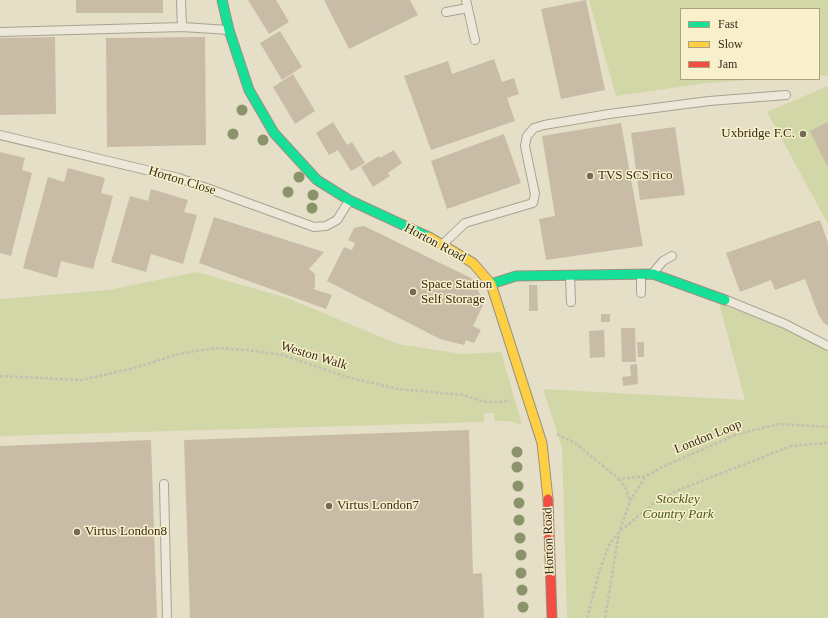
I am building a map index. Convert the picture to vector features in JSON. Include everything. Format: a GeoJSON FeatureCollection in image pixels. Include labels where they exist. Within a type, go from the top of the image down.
{"type":"FeatureCollection","features":[{"type":"Feature","properties":{"kind":"street","name":"Horton Road"},"geometry":{"type":"LineString","coordinates":[[222,0],[229,30],[249,90],[274,133],[317,180],[349,200],[443,244],[473,263],[491,284],[542,443],[548,503],[552,618]]}},
{"type":"Feature","properties":{"kind":"street"},"geometry":{"type":"LineString","coordinates":[[491,284],[516,276],[570,274],[653,274],[725,300]]}},
{"type":"Feature","properties":{"kind":"lane"},"geometry":{"type":"LineString","coordinates":[[181,0],[182,27]]}},
{"type":"Feature","properties":{"kind":"lane"},"geometry":{"type":"LineString","coordinates":[[446,12],[467,4],[475,40]]}},
{"type":"Feature","properties":{"kind":"lane"},"geometry":{"type":"LineString","coordinates":[[0,32],[182,27],[229,30]]}},
{"type":"Feature","properties":{"kind":"lane"},"geometry":{"type":"LineString","coordinates":[[443,244],[465,223],[533,203],[535,194],[525,146],[527,136],[534,128],[610,114],[786,95]]}},
{"type":"Feature","properties":{"kind":"lane","name":"Horton Close"},"geometry":{"type":"LineString","coordinates":[[0,135],[179,178],[314,227],[326,226],[337,220],[349,200]]}},
{"type":"Feature","properties":{"kind":"lane"},"geometry":{"type":"LineString","coordinates":[[653,274],[663,261],[672,256]]}},
{"type":"Feature","properties":{"kind":"lane"},"geometry":{"type":"LineString","coordinates":[[570,274],[571,302]]}},
{"type":"Feature","properties":{"kind":"lane"},"geometry":{"type":"LineString","coordinates":[[641,274],[641,293]]}},
{"type":"Feature","properties":{"kind":"lane"},"geometry":{"type":"LineString","coordinates":[[725,300],[785,324],[828,346]]}},
{"type":"Feature","properties":{"kind":"lane"},"geometry":{"type":"LineString","coordinates":[[164,484],[167,618]]}},
{"type":"Feature","properties":{"kind":"path","name":"Weston Walk"},"geometry":{"type":"LineString","coordinates":[[0,376],[82,380],[134,368],[182,353],[217,348],[283,355],[347,377],[398,389],[463,395],[485,402],[503,402],[527,394]]}},
{"type":"Feature","properties":{"kind":"path","name":"London Loop"},"geometry":{"type":"LineString","coordinates":[[646,476],[662,467],[738,434],[779,424],[828,427]]}},
{"type":"Feature","properties":{"kind":"path"},"geometry":{"type":"LineString","coordinates":[[551,435],[559,434],[575,443],[618,479],[626,489],[630,501]]}},
{"type":"Feature","properties":{"kind":"path"},"geometry":{"type":"LineString","coordinates":[[587,618],[600,569],[610,542],[619,532],[652,504],[676,491],[791,446],[828,443]]}},
{"type":"Feature","properties":{"kind":"path"},"geometry":{"type":"LineString","coordinates":[[618,479],[646,476]]}},
{"type":"Feature","properties":{"kind":"path"},"geometry":{"type":"LineString","coordinates":[[605,618],[619,532],[630,501],[646,476]]}},
{"type":"Feature","properties":{"kind":"green space"},"geometry":{"type":"Polygon","coordinates":[[[589,0],[828,0],[828,76],[820,75],[820,8],[680,8],[680,80],[750,80],[706,83],[616,96],[589,0]]]}},
{"type":"Feature","properties":{"kind":"green space","name":"Uxbridge F.C."},"geometry":{"type":"Polygon","coordinates":[[[828,86],[828,224],[767,112],[828,86]]]}},
{"type":"Feature","properties":{"kind":"green space"},"geometry":{"type":"Polygon","coordinates":[[[197,272],[287,298],[398,344],[462,354],[501,352],[522,425],[509,421],[494,421],[494,413],[484,413],[484,422],[0,436],[0,299],[108,290],[197,272]]]}},
{"type":"Feature","properties":{"kind":"green space","name":"Stockley Country Park"},"geometry":{"type":"Polygon","coordinates":[[[719,303],[784,329],[828,349],[828,618],[567,618],[562,447],[543,389],[745,400],[719,303]]]}},
{"type":"Feature","properties":{"kind":"building"},"geometry":{"type":"Polygon","coordinates":[[[76,0],[163,0],[163,13],[76,13],[76,0]]]}},
{"type":"Feature","properties":{"kind":"building"},"geometry":{"type":"Polygon","coordinates":[[[248,0],[276,0],[289,22],[269,34],[248,0]]]}},
{"type":"Feature","properties":{"kind":"building"},"geometry":{"type":"Polygon","coordinates":[[[324,0],[410,0],[418,15],[349,49],[324,0]]]}},
{"type":"Feature","properties":{"kind":"building"},"geometry":{"type":"Polygon","coordinates":[[[586,0],[605,90],[561,99],[541,9],[586,0]]]}},
{"type":"Feature","properties":{"kind":"building"},"geometry":{"type":"Polygon","coordinates":[[[280,31],[302,67],[282,80],[260,43],[280,31]]]}},
{"type":"Feature","properties":{"kind":"building"},"geometry":{"type":"Polygon","coordinates":[[[55,37],[56,114],[0,115],[0,38],[55,37]]]}},
{"type":"Feature","properties":{"kind":"building"},"geometry":{"type":"Polygon","coordinates":[[[205,37],[206,145],[107,147],[106,38],[205,37]]]}},
{"type":"Feature","properties":{"kind":"building"},"geometry":{"type":"Polygon","coordinates":[[[494,59],[502,82],[514,78],[519,94],[507,98],[515,121],[431,150],[404,76],[448,61],[452,74],[494,59]]]}},
{"type":"Feature","properties":{"kind":"building"},"geometry":{"type":"Polygon","coordinates":[[[293,74],[315,111],[295,124],[273,87],[293,74]]]}},
{"type":"Feature","properties":{"kind":"building"},"geometry":{"type":"Polygon","coordinates":[[[333,122],[347,145],[352,142],[365,163],[351,171],[338,150],[329,155],[316,133],[333,122]]]}},
{"type":"Feature","properties":{"kind":"building"},"geometry":{"type":"Polygon","coordinates":[[[828,122],[828,168],[810,131],[828,122]]]}},
{"type":"Feature","properties":{"kind":"building","name":"TVS SCS rico"},"geometry":{"type":"Polygon","coordinates":[[[621,123],[643,246],[546,260],[539,219],[555,216],[542,136],[621,123]]]}},
{"type":"Feature","properties":{"kind":"building"},"geometry":{"type":"Polygon","coordinates":[[[675,127],[685,195],[640,200],[631,133],[675,127]]]}},
{"type":"Feature","properties":{"kind":"building"},"geometry":{"type":"Polygon","coordinates":[[[504,134],[521,183],[447,209],[431,161],[504,134]]]}},
{"type":"Feature","properties":{"kind":"building"},"geometry":{"type":"Polygon","coordinates":[[[394,150],[402,163],[388,173],[390,176],[373,187],[361,167],[379,156],[380,158],[394,150]]]}},
{"type":"Feature","properties":{"kind":"building"},"geometry":{"type":"Polygon","coordinates":[[[0,152],[25,158],[22,170],[32,173],[11,256],[0,253],[0,152]]]}},
{"type":"Feature","properties":{"kind":"building"},"geometry":{"type":"Polygon","coordinates":[[[68,168],[105,178],[101,193],[113,196],[93,269],[61,261],[57,278],[23,268],[48,177],[64,182],[68,168]]]}},
{"type":"Feature","properties":{"kind":"building"},"geometry":{"type":"Polygon","coordinates":[[[151,189],[188,200],[184,212],[197,215],[183,264],[151,254],[146,272],[111,262],[130,196],[148,201],[151,189]]]}},
{"type":"Feature","properties":{"kind":"building"},"geometry":{"type":"Polygon","coordinates":[[[214,217],[324,252],[309,269],[315,274],[315,287],[313,289],[332,295],[326,309],[199,263],[214,217]]]}},
{"type":"Feature","properties":{"kind":"building"},"geometry":{"type":"Polygon","coordinates":[[[820,220],[828,243],[828,326],[819,316],[805,279],[775,290],[771,280],[740,292],[726,253],[820,220]]]}},
{"type":"Feature","properties":{"kind":"building","name":"Space Station Self Storage"},"geometry":{"type":"Polygon","coordinates":[[[364,226],[473,279],[484,303],[473,326],[481,330],[474,343],[466,340],[464,345],[440,339],[327,281],[344,247],[352,250],[355,243],[348,240],[354,228],[364,226]]]}},
{"type":"Feature","properties":{"kind":"building"},"geometry":{"type":"Polygon","coordinates":[[[529,285],[537,285],[538,311],[529,311],[529,285]]]}},
{"type":"Feature","properties":{"kind":"building"},"geometry":{"type":"Polygon","coordinates":[[[601,314],[610,314],[610,322],[601,322],[601,314]]]}},
{"type":"Feature","properties":{"kind":"building"},"geometry":{"type":"Polygon","coordinates":[[[621,328],[635,328],[636,362],[622,362],[621,328]]]}},
{"type":"Feature","properties":{"kind":"building"},"geometry":{"type":"Polygon","coordinates":[[[604,330],[605,357],[590,358],[589,331],[604,330]]]}},
{"type":"Feature","properties":{"kind":"building"},"geometry":{"type":"Polygon","coordinates":[[[637,342],[644,342],[644,357],[638,357],[637,342]]]}},
{"type":"Feature","properties":{"kind":"building"},"geometry":{"type":"Polygon","coordinates":[[[637,364],[638,384],[623,386],[622,377],[631,376],[630,365],[637,364]]]}},
{"type":"Feature","properties":{"kind":"building","name":"Virtus London7"},"geometry":{"type":"Polygon","coordinates":[[[469,430],[473,574],[482,573],[484,618],[190,618],[184,440],[469,430]]]}},
{"type":"Feature","properties":{"kind":"building","name":"Virtus London8"},"geometry":{"type":"Polygon","coordinates":[[[151,440],[157,618],[0,618],[0,446],[151,440]]]}},
{"type":"Feature","properties":{"kind":"traffic: fast"},"geometry":{"type":"LineString","coordinates":[[222,0],[229,30],[249,90],[274,133],[317,180],[349,200],[429,237]]}},
{"type":"Feature","properties":{"kind":"traffic: fast"},"geometry":{"type":"LineString","coordinates":[[491,284],[516,276],[653,274],[725,300]]}},
{"type":"Feature","properties":{"kind":"traffic: slow"},"geometry":{"type":"LineString","coordinates":[[429,237],[473,263],[491,284],[542,443],[548,499]]}},
{"type":"Feature","properties":{"kind":"traffic: jam"},"geometry":{"type":"LineString","coordinates":[[548,499],[552,618]]}},
{"type":"Feature","properties":{"kind":"place","name":"Uxbridge F.C."},"geometry":{"type":"Point","coordinates":[803,134]}},
{"type":"Feature","properties":{"kind":"place","name":"TVS SCS rico"},"geometry":{"type":"Point","coordinates":[590,176]}},
{"type":"Feature","properties":{"kind":"place","name":"Space Station Self Storage"},"geometry":{"type":"Point","coordinates":[413,292]}},
{"type":"Feature","properties":{"kind":"place","name":"Virtus London7"},"geometry":{"type":"Point","coordinates":[329,506]}},
{"type":"Feature","properties":{"kind":"place","name":"Virtus London8"},"geometry":{"type":"Point","coordinates":[77,532]}}]}
